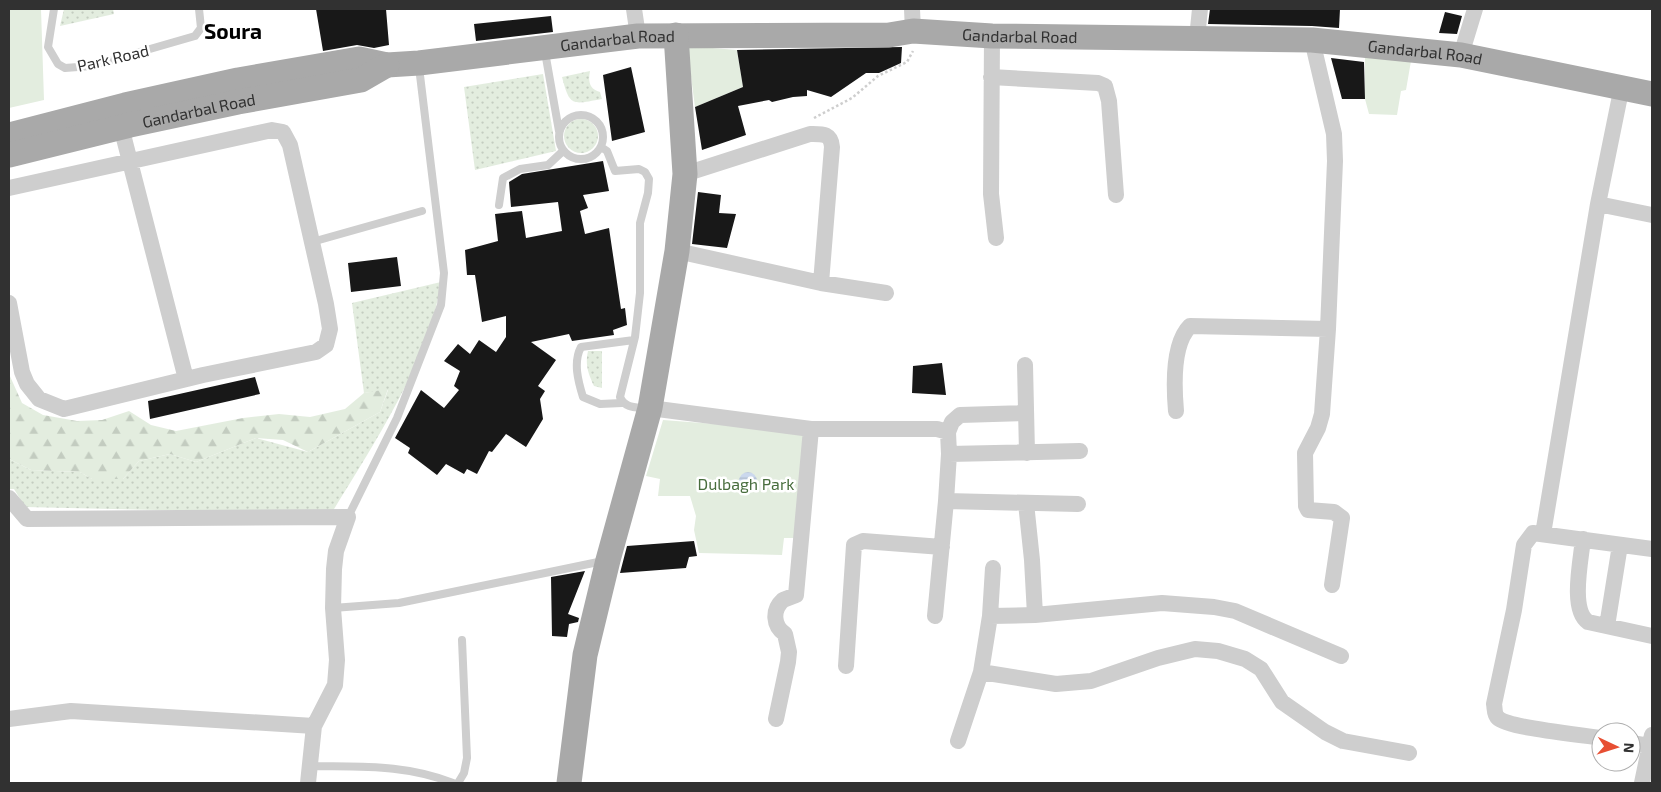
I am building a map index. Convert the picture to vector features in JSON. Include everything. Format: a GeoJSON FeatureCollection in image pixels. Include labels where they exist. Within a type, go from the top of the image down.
{"type":"FeatureCollection","features":[{"type":"Feature","properties":{"kind":"main road","name":"Gandarbal Road"},"geometry":{"type":"LineString","coordinates":[[9,134],[118,117],[238,102],[361,80],[387,65],[419,63],[638,36],[889,35],[913,20],[992,36],[1312,40],[1461,55],[1622,86],[1652,94]]}},
{"type":"Feature","properties":{"kind":"main road"},"geometry":{"type":"LineString","coordinates":[[571,783],[585,655],[608,560],[650,408],[677,252],[685,174],[676,36]]}},
{"type":"Feature","properties":{"kind":"main road","name":"Gandarbal Road"},"geometry":{"type":"LineString","coordinates":[[9,155],[118,117]]}},
{"type":"Feature","properties":{"kind":"street"},"geometry":{"type":"LineString","coordinates":[[634,9],[638,36]]}},
{"type":"Feature","properties":{"kind":"street"},"geometry":{"type":"LineString","coordinates":[[1197,38],[1200,9]]}},
{"type":"Feature","properties":{"kind":"street"},"geometry":{"type":"LineString","coordinates":[[1461,55],[1474,9]]}},
{"type":"Feature","properties":{"kind":"street"},"geometry":{"type":"LineString","coordinates":[[992,36],[990,194],[996,238]]}},
{"type":"Feature","properties":{"kind":"street"},"geometry":{"type":"LineString","coordinates":[[1312,40],[1334,134],[1335,161],[1328,329],[1322,414],[1318,428],[1305,453],[1306,506],[1308,510],[1334,512],[1342,518],[1332,585]]}},
{"type":"Feature","properties":{"kind":"street"},"geometry":{"type":"LineString","coordinates":[[991,77],[1098,83],[1105,86],[1108,95],[1116,196]]}},
{"type":"Feature","properties":{"kind":"street"},"geometry":{"type":"LineString","coordinates":[[1543,534],[1598,204],[1622,86]]}},
{"type":"Feature","properties":{"kind":"street"},"geometry":{"type":"LineString","coordinates":[[118,117],[186,380]]}},
{"type":"Feature","properties":{"kind":"street"},"geometry":{"type":"LineString","coordinates":[[9,188],[272,130],[283,132],[290,145],[330,329],[326,345],[316,352],[64,409],[39,399],[27,384],[22,372],[9,304]]}},
{"type":"Feature","properties":{"kind":"street"},"geometry":{"type":"LineString","coordinates":[[685,174],[810,134],[827,135],[831,139],[832,147],[821,283]]}},
{"type":"Feature","properties":{"kind":"street"},"geometry":{"type":"LineString","coordinates":[[1598,204],[1652,215]]}},
{"type":"Feature","properties":{"kind":"street"},"geometry":{"type":"LineString","coordinates":[[677,252],[821,283],[886,293]]}},
{"type":"Feature","properties":{"kind":"street"},"geometry":{"type":"LineString","coordinates":[[1176,411],[1174,376],[1182,338],[1190,326],[1328,329]]}},
{"type":"Feature","properties":{"kind":"street"},"geometry":{"type":"LineString","coordinates":[[1025,365],[1028,453]]}},
{"type":"Feature","properties":{"kind":"street"},"geometry":{"type":"LineString","coordinates":[[650,408],[811,428],[937,429],[948,432]]}},
{"type":"Feature","properties":{"kind":"street"},"geometry":{"type":"LineString","coordinates":[[935,616],[946,501],[949,454],[948,432],[952,422],[960,415],[1026,413]]}},
{"type":"Feature","properties":{"kind":"street"},"geometry":{"type":"LineString","coordinates":[[776,719],[789,652],[785,634],[779,630],[775,621],[775,613],[778,605],[783,600],[796,595],[798,589],[811,428]]}},
{"type":"Feature","properties":{"kind":"street"},"geometry":{"type":"LineString","coordinates":[[949,454],[1080,451]]}},
{"type":"Feature","properties":{"kind":"street"},"geometry":{"type":"LineString","coordinates":[[9,498],[27,519],[348,517],[336,551],[333,608],[337,660],[335,685],[314,726],[308,783]]}},
{"type":"Feature","properties":{"kind":"street"},"geometry":{"type":"LineString","coordinates":[[946,501],[1078,504]]}},
{"type":"Feature","properties":{"kind":"street"},"geometry":{"type":"LineString","coordinates":[[1026,503],[1035,615]]}},
{"type":"Feature","properties":{"kind":"street"},"geometry":{"type":"LineString","coordinates":[[1591,737],[1513,725],[1498,719],[1495,714],[1494,704],[1514,610],[1524,545],[1532,533],[1652,550]]}},
{"type":"Feature","properties":{"kind":"street"},"geometry":{"type":"LineString","coordinates":[[1583,539],[1578,590],[1579,613],[1588,622],[1652,636]]}},
{"type":"Feature","properties":{"kind":"street"},"geometry":{"type":"LineString","coordinates":[[846,666],[854,545],[863,541],[942,547]]}},
{"type":"Feature","properties":{"kind":"street"},"geometry":{"type":"LineString","coordinates":[[1607,626],[1620,545]]}},
{"type":"Feature","properties":{"kind":"street"},"geometry":{"type":"LineString","coordinates":[[958,741],[981,672],[990,616],[993,568]]}},
{"type":"Feature","properties":{"kind":"street"},"geometry":{"type":"LineString","coordinates":[[990,616],[1035,615],[1162,603],[1214,607],[1235,611],[1341,656]]}},
{"type":"Feature","properties":{"kind":"street"},"geometry":{"type":"LineString","coordinates":[[981,672],[1056,684],[1091,681],[1158,658],[1195,649],[1218,651],[1245,659],[1260,669],[1282,702],[1325,732],[1343,741],[1409,753]]}},
{"type":"Feature","properties":{"kind":"street"},"geometry":{"type":"LineString","coordinates":[[9,719],[71,711],[314,726]]}},
{"type":"Feature","properties":{"kind":"street"},"geometry":{"type":"LineString","coordinates":[[1642,783],[1651,741]]}},
{"type":"Feature","properties":{"kind":"lane","name":"Park Road"},"geometry":{"type":"LineString","coordinates":[[54,9],[48,47],[58,64],[65,68],[91,66],[195,36],[201,28],[199,9]]}},
{"type":"Feature","properties":{"kind":"lane"},"geometry":{"type":"LineString","coordinates":[[544,47],[559,130],[559,145],[563,152],[576,159],[584,159],[597,153],[601,147],[603,132],[595,119],[588,116],[574,115],[562,124],[559,130]]}},
{"type":"Feature","properties":{"kind":"lane"},"geometry":{"type":"LineString","coordinates":[[348,517],[397,418],[441,305],[444,289],[444,273],[419,63]]}},
{"type":"Feature","properties":{"kind":"lane"},"geometry":{"type":"LineString","coordinates":[[601,147],[607,151],[615,171],[639,169],[646,172],[649,179],[648,193],[640,223],[640,293],[634,340],[620,389],[622,403]]}},
{"type":"Feature","properties":{"kind":"lane"},"geometry":{"type":"LineString","coordinates":[[499,205],[503,178],[520,169],[548,165],[563,152]]}},
{"type":"Feature","properties":{"kind":"lane"},"geometry":{"type":"LineString","coordinates":[[312,242],[422,211]]}},
{"type":"Feature","properties":{"kind":"lane"},"geometry":{"type":"LineString","coordinates":[[634,340],[581,347],[577,354],[577,374],[583,397],[600,404],[622,403],[628,406],[650,408]]}},
{"type":"Feature","properties":{"kind":"lane"},"geometry":{"type":"LineString","coordinates":[[333,608],[399,603],[608,560]]}},
{"type":"Feature","properties":{"kind":"lane"},"geometry":{"type":"LineString","coordinates":[[458,783],[464,773],[466,758],[462,640]]}},
{"type":"Feature","properties":{"kind":"lane"},"geometry":{"type":"LineString","coordinates":[[310,766],[397,768],[429,773],[454,783]]}},
{"type":"Feature","properties":{"kind":"path"},"geometry":{"type":"LineString","coordinates":[[810,134],[812,119],[852,98],[878,76],[907,62],[914,47],[913,20]]}},
{"type":"Feature","properties":{"kind":"green space"},"geometry":{"type":"Polygon","coordinates":[[[9,9],[41,9],[44,100],[9,108],[9,9]]]}},
{"type":"Feature","properties":{"kind":"green space"},"geometry":{"type":"Polygon","coordinates":[[[64,9],[113,9],[114,14],[60,26],[64,9]]]}},
{"type":"Feature","properties":{"kind":"green space"},"geometry":{"type":"Polygon","coordinates":[[[687,46],[737,50],[743,87],[695,107],[687,46]]]}},
{"type":"Feature","properties":{"kind":"green space"},"geometry":{"type":"Polygon","coordinates":[[[1365,57],[1411,61],[1406,90],[1401,91],[1397,115],[1369,114],[1365,99],[1365,57]]]}},
{"type":"Feature","properties":{"kind":"green space"},"geometry":{"type":"Polygon","coordinates":[[[590,71],[591,87],[600,92],[602,99],[574,102],[568,94],[562,77],[590,71]]]}},
{"type":"Feature","properties":{"kind":"green space"},"geometry":{"type":"Polygon","coordinates":[[[543,74],[556,151],[475,170],[464,87],[543,74]]]}},
{"type":"Feature","properties":{"kind":"green space"},"geometry":{"type":"Polygon","coordinates":[[[581,119],[593,124],[598,136],[593,148],[581,153],[569,148],[564,136],[569,124],[581,119]]]}},
{"type":"Feature","properties":{"kind":"green space"},"geometry":{"type":"Polygon","coordinates":[[[441,282],[435,312],[412,372],[381,432],[331,514],[25,507],[14,489],[9,489],[9,459],[31,470],[80,472],[92,479],[123,479],[139,461],[170,454],[196,462],[256,438],[308,452],[380,412],[388,390],[364,393],[352,303],[441,282]]]}},
{"type":"Feature","properties":{"kind":"green space"},"geometry":{"type":"Polygon","coordinates":[[[588,351],[602,351],[602,388],[594,386],[590,377],[587,365],[588,351]]]}},
{"type":"Feature","properties":{"kind":"green space"},"geometry":{"type":"Polygon","coordinates":[[[9,374],[22,403],[43,415],[77,421],[102,420],[129,411],[151,425],[176,431],[243,418],[279,414],[310,417],[345,409],[364,393],[388,389],[380,412],[308,452],[283,440],[256,438],[196,462],[170,454],[139,461],[123,479],[92,479],[80,472],[31,470],[9,459],[9,374]]]}},
{"type":"Feature","properties":{"kind":"green space","name":"Dulbagh Park"},"geometry":{"type":"Polygon","coordinates":[[[663,420],[808,431],[799,538],[784,538],[782,555],[699,553],[694,530],[696,516],[690,496],[658,496],[660,479],[646,476],[663,420]]]}},
{"type":"Feature","properties":{"kind":"water"},"geometry":{"type":"Polygon","coordinates":[[[748,472],[754,475],[757,481],[754,487],[748,490],[742,487],[739,481],[742,475],[748,472]]]}},
{"type":"Feature","properties":{"kind":"building"},"geometry":{"type":"Polygon","coordinates":[[[316,9],[386,9],[389,45],[374,48],[357,45],[323,51],[316,9]]]}},
{"type":"Feature","properties":{"kind":"building"},"geometry":{"type":"Polygon","coordinates":[[[1210,9],[1340,9],[1339,28],[1208,24],[1210,9]]]}},
{"type":"Feature","properties":{"kind":"building"},"geometry":{"type":"Polygon","coordinates":[[[1445,12],[1462,16],[1457,34],[1439,33],[1445,12]]]}},
{"type":"Feature","properties":{"kind":"building"},"geometry":{"type":"Polygon","coordinates":[[[551,16],[553,32],[476,41],[474,24],[551,16]]]}},
{"type":"Feature","properties":{"kind":"building"},"geometry":{"type":"Polygon","coordinates":[[[902,47],[901,63],[879,73],[866,73],[831,97],[807,90],[807,96],[738,106],[746,135],[702,150],[695,107],[743,87],[737,50],[902,47]]]}},
{"type":"Feature","properties":{"kind":"building"},"geometry":{"type":"Polygon","coordinates":[[[1331,58],[1364,62],[1365,99],[1342,99],[1331,58]]]}},
{"type":"Feature","properties":{"kind":"building"},"geometry":{"type":"Polygon","coordinates":[[[631,67],[645,132],[612,141],[603,75],[631,67]]]}},
{"type":"Feature","properties":{"kind":"building"},"geometry":{"type":"Polygon","coordinates":[[[603,161],[609,191],[583,195],[588,208],[580,211],[585,234],[609,228],[621,309],[625,308],[627,325],[613,330],[614,335],[572,341],[569,334],[531,342],[556,360],[538,386],[545,391],[540,399],[543,419],[526,447],[506,434],[492,452],[489,451],[477,474],[467,469],[464,474],[446,464],[437,475],[408,453],[410,448],[395,438],[421,390],[444,408],[459,390],[454,386],[460,371],[444,361],[458,344],[470,354],[479,340],[496,352],[506,337],[506,316],[482,322],[475,275],[467,275],[465,250],[498,241],[495,214],[522,211],[526,238],[562,231],[558,202],[511,207],[509,182],[522,174],[603,161]]]}},
{"type":"Feature","properties":{"kind":"building"},"geometry":{"type":"Polygon","coordinates":[[[698,192],[721,195],[719,213],[736,214],[727,248],[692,244],[698,192]]]}},
{"type":"Feature","properties":{"kind":"building"},"geometry":{"type":"Polygon","coordinates":[[[397,257],[401,286],[351,292],[348,263],[397,257]]]}},
{"type":"Feature","properties":{"kind":"building"},"geometry":{"type":"Polygon","coordinates":[[[942,363],[946,395],[912,393],[913,366],[942,363]]]}},
{"type":"Feature","properties":{"kind":"building"},"geometry":{"type":"Polygon","coordinates":[[[255,377],[260,394],[150,419],[148,401],[255,377]]]}},
{"type":"Feature","properties":{"kind":"building"},"geometry":{"type":"Polygon","coordinates":[[[694,541],[697,556],[689,557],[686,568],[620,573],[627,546],[694,541]]]}},
{"type":"Feature","properties":{"kind":"building"},"geometry":{"type":"Polygon","coordinates":[[[585,571],[568,614],[579,618],[578,622],[569,624],[567,637],[552,636],[551,577],[585,571]]]}},
{"type":"Feature","properties":{"kind":"district","name":"Soura"},"geometry":{"type":"Point","coordinates":[233,32]}}]}
